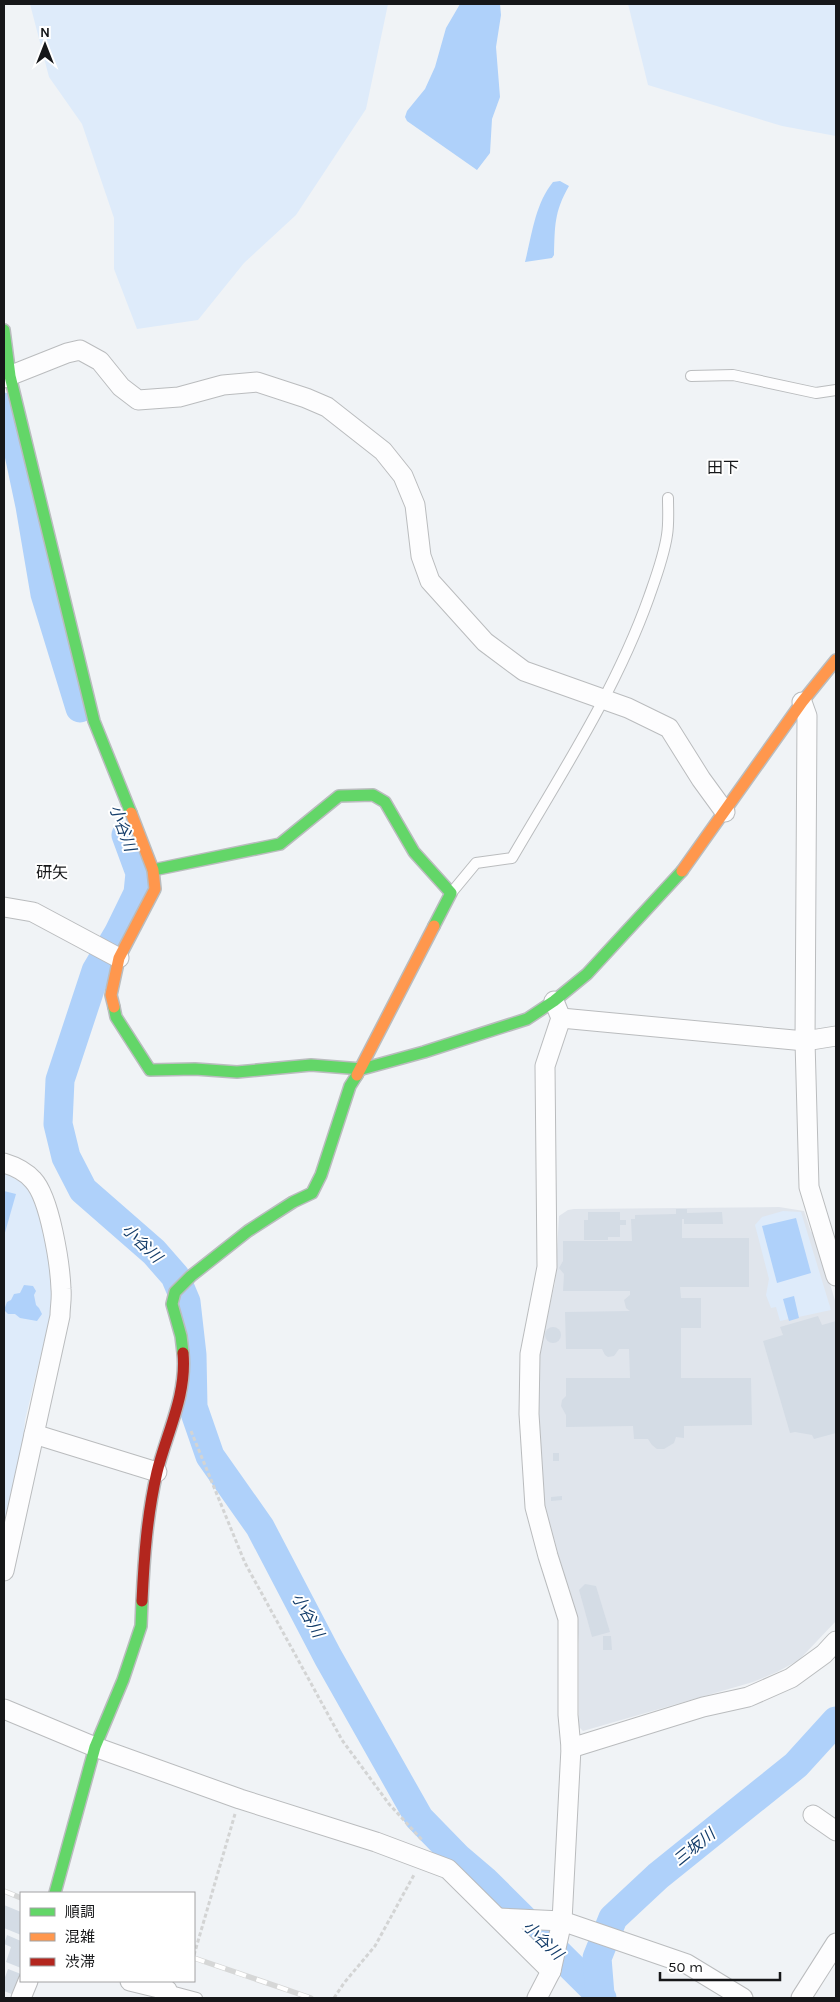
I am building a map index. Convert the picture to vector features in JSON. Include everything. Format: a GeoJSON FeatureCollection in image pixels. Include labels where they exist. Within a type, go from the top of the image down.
{"type":"FeatureCollection","features":[{"type":"Feature","properties":{"kind":"street"},"geometry":{"type":"LineString","coordinates":[[4,330],[7,377],[94,721],[153,870],[155,888],[119,958],[111,995],[116,1017],[150,1070],[195,1069],[237,1072],[311,1065],[362,1069],[424,1052],[557,1010],[805,1041],[836,1036]]}},
{"type":"Feature","properties":{"kind":"street"},"geometry":{"type":"LineString","coordinates":[[7,377],[67,352],[80,350],[100,361],[121,388],[138,400],[179,397],[222,384],[257,382],[327,407],[383,451],[404,476],[415,505],[421,556],[430,581],[454,610],[485,642],[524,670],[604,698],[669,728],[724,812]]}},
{"type":"Feature","properties":{"kind":"street"},"geometry":{"type":"LineString","coordinates":[[537,1998],[552,1971],[562,1921],[571,1748],[568,1715],[568,1619],[535,1507],[529,1414],[530,1354],[547,1267],[545,1066],[557,1010],[587,974],[677,878],[802,702],[836,660]]}},
{"type":"Feature","properties":{"kind":"street"},"geometry":{"type":"LineString","coordinates":[[802,702],[807,716],[805,1041],[809,1186],[836,1276]]}},
{"type":"Feature","properties":{"kind":"street"},"geometry":{"type":"LineString","coordinates":[[55,1892],[95,1747],[123,1680],[141,1626],[144,1545],[157,1472],[179,1400],[184,1368],[181,1336],[172,1304],[174,1292],[191,1276],[248,1231],[293,1202],[312,1193],[322,1175],[350,1086],[362,1069],[452,893],[414,852],[385,802],[372,795],[339,796],[280,844],[153,870]]}},
{"type":"Feature","properties":{"kind":"street"},"geometry":{"type":"LineString","coordinates":[[4,906],[33,912],[119,958]]}},
{"type":"Feature","properties":{"kind":"street"},"geometry":{"type":"LineString","coordinates":[[4,1163],[14,1166],[34,1181],[46,1204],[55,1243],[61,1289],[60,1316],[4,1571]]}},
{"type":"Feature","properties":{"kind":"street"},"geometry":{"type":"LineString","coordinates":[[34,1434],[157,1472]]}},
{"type":"Feature","properties":{"kind":"street"},"geometry":{"type":"LineString","coordinates":[[571,1748],[694,1710],[748,1697],[791,1678],[824,1654],[836,1641]]}},
{"type":"Feature","properties":{"kind":"street"},"geometry":{"type":"LineString","coordinates":[[4,1709],[95,1747],[240,1799],[376,1842],[426,1853],[448,1869],[552,1971]]}},
{"type":"Feature","properties":{"kind":"street"},"geometry":{"type":"LineString","coordinates":[[813,1815],[836,1831]]}},
{"type":"Feature","properties":{"kind":"street"},"geometry":{"type":"LineString","coordinates":[[498,1918],[562,1921],[687,1964],[743,1998]]}},
{"type":"Feature","properties":{"kind":"street"},"geometry":{"type":"LineString","coordinates":[[801,1998],[836,1943]]}},
{"type":"Feature","properties":{"kind":"street"},"geometry":{"type":"LineString","coordinates":[[21,1998],[28,1982]]}},
{"type":"Feature","properties":{"kind":"street"},"geometry":{"type":"LineString","coordinates":[[133,1982],[167,1994]]}},
{"type":"Feature","properties":{"kind":"lane"},"geometry":{"type":"LineString","coordinates":[[691,376],[733,375],[816,392],[836,390]]}},
{"type":"Feature","properties":{"kind":"lane"},"geometry":{"type":"LineString","coordinates":[[452,893],[476,863],[512,858],[604,698],[624,658],[657,574],[667,536],[668,498]]}},
{"type":"Feature","properties":{"kind":"lane"},"geometry":{"type":"LineString","coordinates":[[167,1994],[197,1998]]}},
{"type":"Feature","properties":{"kind":"path"},"geometry":{"type":"LineString","coordinates":[[190,1428],[245,1563],[342,1740],[426,1853],[374,1946],[334,1998]]}},
{"type":"Feature","properties":{"kind":"path"},"geometry":{"type":"LineString","coordinates":[[195,1952],[240,1799]]}},
{"type":"Feature","properties":{"kind":"shaded area"},"geometry":{"type":"Polygon","coordinates":[[[30,4],[388,4],[366,109],[296,215],[244,263],[198,320],[137,329],[114,269],[114,218],[82,124],[49,77],[30,4]]]}},
{"type":"Feature","properties":{"kind":"shaded area"},"geometry":{"type":"Polygon","coordinates":[[[628,4],[836,4],[836,136],[782,126],[648,85],[628,4]]]}},
{"type":"Feature","properties":{"kind":"shaded area"},"geometry":{"type":"Polygon","coordinates":[[[4,1172],[22,1183],[32,1193],[43,1221],[55,1297],[25,1420],[22,1453],[4,1537],[4,1172]]]}},
{"type":"Feature","properties":{"kind":"shaded area"},"geometry":{"type":"Polygon","coordinates":[[[779,1207],[804,1211],[811,1232],[815,1233],[836,1304],[836,1621],[799,1660],[777,1672],[753,1682],[583,1731],[579,1727],[579,1644],[577,1621],[569,1587],[564,1588],[545,1506],[539,1498],[535,1383],[539,1352],[555,1283],[559,1216],[568,1210],[574,1209],[779,1207]]]}},
{"type":"Feature","properties":{"kind":"shaded area"},"geometry":{"type":"Polygon","coordinates":[[[783,1211],[801,1212],[831,1310],[780,1321],[776,1307],[771,1308],[766,1295],[769,1279],[755,1225],[762,1217],[783,1211]]]}},
{"type":"Feature","properties":{"kind":"water"},"geometry":{"type":"Polygon","coordinates":[[[460,4],[500,4],[501,15],[496,47],[500,97],[492,119],[490,153],[477,170],[407,121],[405,117],[407,111],[425,89],[435,67],[446,28],[460,4]]]}},
{"type":"Feature","properties":{"kind":"water"},"geometry":{"type":"Polygon","coordinates":[[[560,181],[569,186],[558,212],[555,227],[554,255],[552,258],[525,262],[542,200],[553,182],[560,181]]]}},
{"type":"Feature","properties":{"kind":"water"},"geometry":{"type":"Polygon","coordinates":[[[4,1191],[16,1194],[4,1236],[4,1191]]]}},
{"type":"Feature","properties":{"kind":"water"},"geometry":{"type":"Polygon","coordinates":[[[796,1218],[811,1273],[777,1283],[762,1226],[796,1218]]]}},
{"type":"Feature","properties":{"kind":"water"},"geometry":{"type":"Polygon","coordinates":[[[24,1285],[33,1286],[36,1291],[34,1295],[36,1305],[42,1314],[37,1321],[20,1318],[15,1314],[8,1314],[4,1310],[7,1302],[11,1300],[14,1294],[20,1293],[24,1285]]]}},
{"type":"Feature","properties":{"kind":"water"},"geometry":{"type":"Polygon","coordinates":[[[794,1296],[799,1318],[789,1321],[783,1299],[794,1296]]]}},
{"type":"Feature","properties":{"kind":"building"},"geometry":{"type":"Polygon","coordinates":[[[676,1209],[687,1209],[687,1213],[722,1212],[723,1224],[684,1224],[684,1219],[682,1219],[682,1238],[749,1238],[749,1287],[680,1287],[681,1298],[701,1298],[701,1328],[681,1328],[681,1378],[751,1378],[752,1425],[684,1426],[684,1438],[676,1437],[674,1443],[664,1449],[657,1449],[648,1439],[634,1439],[633,1426],[566,1427],[566,1415],[561,1406],[562,1400],[566,1396],[566,1378],[630,1378],[629,1349],[619,1349],[614,1356],[608,1357],[602,1349],[566,1349],[565,1312],[630,1311],[626,1308],[624,1300],[630,1295],[630,1291],[563,1291],[564,1274],[559,1268],[563,1261],[563,1241],[632,1241],[631,1219],[635,1219],[635,1215],[676,1214],[676,1209]]]}},
{"type":"Feature","properties":{"kind":"building"},"geometry":{"type":"Polygon","coordinates":[[[588,1212],[620,1212],[620,1220],[626,1220],[626,1225],[620,1225],[620,1237],[608,1237],[608,1240],[584,1240],[584,1220],[588,1220],[588,1212]]]}},
{"type":"Feature","properties":{"kind":"building"},"geometry":{"type":"Polygon","coordinates":[[[818,1316],[822,1325],[836,1321],[836,1433],[814,1439],[812,1435],[790,1433],[763,1341],[783,1335],[780,1327],[818,1316]]]}},
{"type":"Feature","properties":{"kind":"building"},"geometry":{"type":"Polygon","coordinates":[[[553,1327],[559,1329],[561,1335],[559,1341],[553,1343],[547,1341],[545,1335],[547,1329],[553,1327]]]}},
{"type":"Feature","properties":{"kind":"building"},"geometry":{"type":"Polygon","coordinates":[[[553,1453],[559,1453],[559,1461],[553,1461],[553,1453]]]}},
{"type":"Feature","properties":{"kind":"building"},"geometry":{"type":"Polygon","coordinates":[[[562,1496],[562,1500],[551,1501],[551,1497],[562,1496]]]}},
{"type":"Feature","properties":{"kind":"building"},"geometry":{"type":"Polygon","coordinates":[[[585,1584],[596,1586],[610,1632],[592,1637],[579,1590],[585,1584]]]}},
{"type":"Feature","properties":{"kind":"building"},"geometry":{"type":"Polygon","coordinates":[[[603,1636],[611,1636],[612,1650],[603,1650],[603,1636]]]}},
{"type":"Feature","properties":{"kind":"building"},"geometry":{"type":"Polygon","coordinates":[[[4,1905],[20,1912],[20,1935],[4,1928],[4,1905]]]}},
{"type":"Feature","properties":{"kind":"building"},"geometry":{"type":"Polygon","coordinates":[[[7,1935],[20,1941],[20,1968],[6,1962],[11,1947],[4,1944],[7,1935]]]}},
{"type":"Feature","properties":{"kind":"building"},"geometry":{"type":"Polygon","coordinates":[[[8,1969],[20,1974],[14,1995],[4,1991],[4,1980],[8,1969]]]}},
{"type":"Feature","properties":{"kind":"waterway","name":"小谷川"},"geometry":{"type":"LineString","coordinates":[[4,407],[19,454],[45,594],[80,708]]}},
{"type":"Feature","properties":{"kind":"waterway","name":"小谷川"},"geometry":{"type":"LineString","coordinates":[[126,835],[140,873],[138,893],[118,934],[96,971],[60,1080],[58,1124],[66,1157],[83,1190],[154,1252],[175,1276],[186,1302],[192,1355],[193,1407],[210,1456],[260,1527],[328,1657],[419,1818],[600,1995]]}},
{"type":"Feature","properties":{"kind":"waterway","name":"三坂川"},"geometry":{"type":"LineString","coordinates":[[602,1998],[600,1995],[597,1958],[613,1918],[658,1876],[796,1765],[836,1721]]}},
{"type":"Feature","properties":{"kind":"railway"},"geometry":{"type":"LineString","coordinates":[[4,1891],[20,1898]]}},
{"type":"Feature","properties":{"kind":"railway"},"geometry":{"type":"LineString","coordinates":[[195,1958],[311,1998]]}},
{"type":"Feature","properties":{"kind":"traffic: fast"},"geometry":{"type":"LineString","coordinates":[[4,330],[10,376],[94,721],[131,813]]}},
{"type":"Feature","properties":{"kind":"traffic: fast"},"geometry":{"type":"LineString","coordinates":[[153,870],[280,844],[339,796],[373,795],[385,802],[414,852],[451,893],[434,926]]}},
{"type":"Feature","properties":{"kind":"traffic: fast"},"geometry":{"type":"LineString","coordinates":[[114,1007],[116,1017],[150,1070],[195,1069],[237,1072],[311,1065],[362,1069],[424,1052],[527,1019],[554,1001],[587,974],[682,871]]}},
{"type":"Feature","properties":{"kind":"traffic: fast"},"geometry":{"type":"LineString","coordinates":[[183,1353],[181,1336],[172,1304],[175,1292],[191,1276],[248,1231],[293,1202],[312,1193],[321,1175],[350,1086],[357,1075]]}},
{"type":"Feature","properties":{"kind":"traffic: fast"},"geometry":{"type":"LineString","coordinates":[[55,1892],[95,1747],[123,1680],[141,1626],[142,1601]]}},
{"type":"Feature","properties":{"kind":"traffic: slow"},"geometry":{"type":"LineString","coordinates":[[682,871],[802,702],[836,660]]}},
{"type":"Feature","properties":{"kind":"traffic: slow"},"geometry":{"type":"LineString","coordinates":[[114,1007],[111,995],[119,958],[155,889],[153,870],[131,813]]}},
{"type":"Feature","properties":{"kind":"traffic: slow"},"geometry":{"type":"LineString","coordinates":[[357,1075],[434,926]]}},
{"type":"Feature","properties":{"kind":"traffic: jam"},"geometry":{"type":"LineString","coordinates":[[142,1601],[148,1520],[157,1472],[179,1399],[182,1384],[183,1353]]}},
{"type":"Feature","properties":{"kind":"district","name":"田下"},"geometry":{"type":"Point","coordinates":[723,467]}},
{"type":"Feature","properties":{"kind":"district","name":"研矢"},"geometry":{"type":"Point","coordinates":[52,872]}}]}
